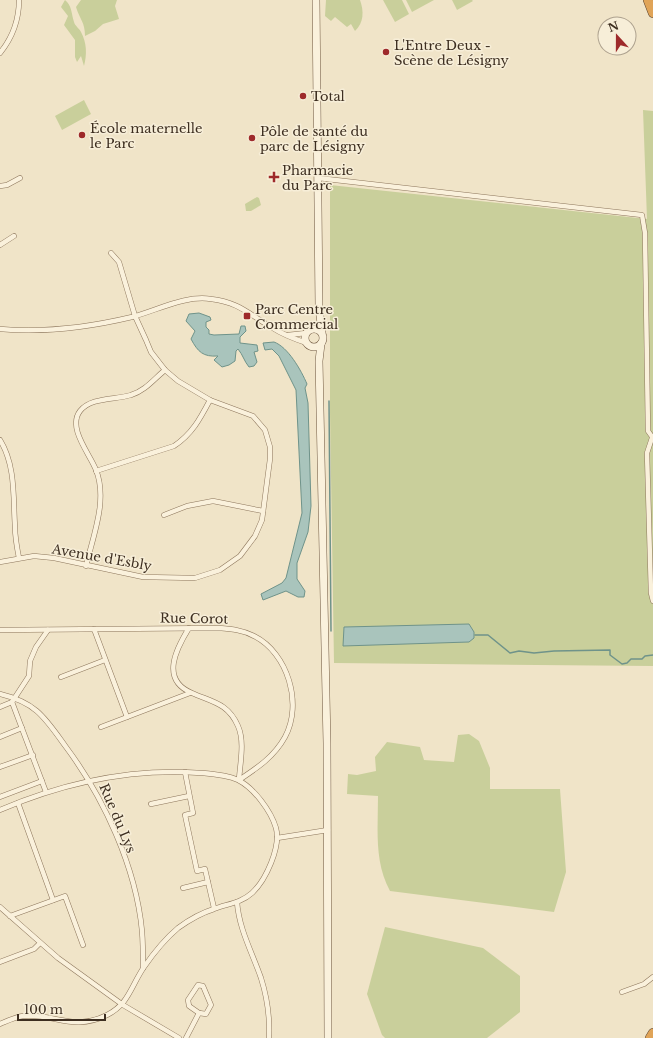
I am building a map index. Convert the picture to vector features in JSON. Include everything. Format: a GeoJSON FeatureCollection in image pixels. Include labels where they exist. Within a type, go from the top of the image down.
{"type":"FeatureCollection","features":[{"type":"Feature","properties":{"kind":"highway"},"geometry":{"type":"LineString","coordinates":[[648,0],[653,13]]}},
{"type":"Feature","properties":{"kind":"highway"},"geometry":{"type":"LineString","coordinates":[[650,1038],[653,1032]]}},
{"type":"Feature","properties":{"kind":"street"},"geometry":{"type":"LineString","coordinates":[[0,53],[14,32],[18,19],[19,0]]}},
{"type":"Feature","properties":{"kind":"street"},"geometry":{"type":"LineString","coordinates":[[316,0],[318,307],[324,338],[321,344],[319,361],[328,830],[328,1038]]}},
{"type":"Feature","properties":{"kind":"street"},"geometry":{"type":"LineString","coordinates":[[0,186],[7,185],[20,178]]}},
{"type":"Feature","properties":{"kind":"street"},"geometry":{"type":"LineString","coordinates":[[318,178],[642,215],[645,233],[648,431],[652,438],[648,453],[651,593],[653,601]]}},
{"type":"Feature","properties":{"kind":"street"},"geometry":{"type":"LineString","coordinates":[[0,245],[14,236]]}},
{"type":"Feature","properties":{"kind":"street","name":"Avenue d'Esbly"},"geometry":{"type":"LineString","coordinates":[[0,562],[19,558],[54,558],[143,577],[195,578],[220,570],[240,556],[255,536],[263,511],[270,459],[270,447],[265,430],[253,416],[210,400],[182,384],[165,370],[151,352],[135,316],[119,262],[111,253]]}},
{"type":"Feature","properties":{"kind":"street"},"geometry":{"type":"LineString","coordinates":[[0,329],[93,326],[199,298],[211,299],[240,307],[270,327],[287,335],[316,347],[321,344]]}},
{"type":"Feature","properties":{"kind":"street"},"geometry":{"type":"LineString","coordinates":[[318,307],[316,317],[305,338],[319,361]]}},
{"type":"Feature","properties":{"kind":"street"},"geometry":{"type":"LineString","coordinates":[[287,335],[317,328],[322,332]]}},
{"type":"Feature","properties":{"kind":"street"},"geometry":{"type":"LineString","coordinates":[[86,566],[100,504],[100,487],[96,471],[77,432],[76,421],[79,412],[94,402],[131,395],[144,389],[165,370]]}},
{"type":"Feature","properties":{"kind":"street"},"geometry":{"type":"LineString","coordinates":[[96,471],[174,446],[185,439],[196,426],[210,400]]}},
{"type":"Feature","properties":{"kind":"street"},"geometry":{"type":"LineString","coordinates":[[0,440],[12,473],[15,528],[19,558]]}},
{"type":"Feature","properties":{"kind":"street"},"geometry":{"type":"LineString","coordinates":[[164,515],[187,506],[213,501],[263,511]]}},
{"type":"Feature","properties":{"kind":"street"},"geometry":{"type":"LineString","coordinates":[[188,628],[172,660],[175,676],[181,686],[190,693],[219,703],[230,712],[238,726],[242,742],[238,780]]}},
{"type":"Feature","properties":{"kind":"street","name":"Rue Corot"},"geometry":{"type":"LineString","coordinates":[[0,630],[219,628],[239,630],[255,636],[268,645],[286,672],[290,686],[293,709],[286,736],[278,748],[266,762],[238,780]]}},
{"type":"Feature","properties":{"kind":"street"},"geometry":{"type":"LineString","coordinates":[[94,629],[127,717]]}},
{"type":"Feature","properties":{"kind":"street"},"geometry":{"type":"LineString","coordinates":[[0,707],[14,700],[29,676],[30,661],[36,647],[48,630]]}},
{"type":"Feature","properties":{"kind":"street"},"geometry":{"type":"LineString","coordinates":[[61,676],[105,660]]}},
{"type":"Feature","properties":{"kind":"street"},"geometry":{"type":"LineString","coordinates":[[101,727],[190,693]]}},
{"type":"Feature","properties":{"kind":"street","name":"Rue du Lys"},"geometry":{"type":"LineString","coordinates":[[0,694],[35,709],[48,722],[90,781],[115,833],[135,892],[142,930],[143,968]]}},
{"type":"Feature","properties":{"kind":"street"},"geometry":{"type":"LineString","coordinates":[[14,700],[22,728],[46,792]]}},
{"type":"Feature","properties":{"kind":"street"},"geometry":{"type":"LineString","coordinates":[[0,737],[22,728]]}},
{"type":"Feature","properties":{"kind":"street"},"geometry":{"type":"LineString","coordinates":[[0,767],[32,755]]}},
{"type":"Feature","properties":{"kind":"street"},"geometry":{"type":"LineString","coordinates":[[184,772],[193,813],[184,815],[197,871],[205,869],[214,908]]}},
{"type":"Feature","properties":{"kind":"street"},"geometry":{"type":"LineString","coordinates":[[0,810],[46,792],[90,781],[144,774],[184,772],[217,775],[238,780],[263,802],[276,827],[277,838],[270,866],[264,879],[252,893],[237,902],[214,908],[194,917],[177,929],[143,968],[123,1005],[107,1015],[82,1022],[23,1016],[0,1024]]}},
{"type":"Feature","properties":{"kind":"street"},"geometry":{"type":"LineString","coordinates":[[0,797],[42,781]]}},
{"type":"Feature","properties":{"kind":"street"},"geometry":{"type":"LineString","coordinates":[[151,804],[189,796]]}},
{"type":"Feature","properties":{"kind":"street"},"geometry":{"type":"LineString","coordinates":[[18,803],[53,900]]}},
{"type":"Feature","properties":{"kind":"street"},"geometry":{"type":"LineString","coordinates":[[277,838],[328,830]]}},
{"type":"Feature","properties":{"kind":"street"},"geometry":{"type":"LineString","coordinates":[[183,888],[208,882]]}},
{"type":"Feature","properties":{"kind":"street"},"geometry":{"type":"LineString","coordinates":[[10,916],[65,896],[84,944]]}},
{"type":"Feature","properties":{"kind":"street"},"geometry":{"type":"LineString","coordinates":[[237,902],[238,918],[261,978],[267,1000],[270,1024],[269,1038]]}},
{"type":"Feature","properties":{"kind":"street"},"geometry":{"type":"LineString","coordinates":[[0,907],[40,943],[123,1005],[179,1038]]}},
{"type":"Feature","properties":{"kind":"street"},"geometry":{"type":"LineString","coordinates":[[0,962],[34,948],[40,943]]}},
{"type":"Feature","properties":{"kind":"street"},"geometry":{"type":"LineString","coordinates":[[622,992],[644,984],[653,977]]}},
{"type":"Feature","properties":{"kind":"street"},"geometry":{"type":"LineString","coordinates":[[198,985],[203,986],[210,1005],[206,1014],[199,1012],[189,1006],[188,1000],[198,985]]}},
{"type":"Feature","properties":{"kind":"street"},"geometry":{"type":"LineString","coordinates":[[186,1038],[199,1012]]}},
{"type":"Feature","properties":{"kind":"green space"},"geometry":{"type":"Polygon","coordinates":[[[65,0],[70,7],[75,23],[84,40],[86,58],[84,66],[81,56],[77,62],[75,57],[75,40],[64,25],[68,16],[61,7],[65,0]]]}},
{"type":"Feature","properties":{"kind":"green space"},"geometry":{"type":"Polygon","coordinates":[[[81,0],[117,0],[115,6],[119,19],[103,24],[95,31],[85,36],[83,24],[76,7],[81,0]]]}},
{"type":"Feature","properties":{"kind":"green space"},"geometry":{"type":"Polygon","coordinates":[[[326,0],[360,0],[362,8],[362,21],[358,28],[355,31],[351,24],[347,27],[335,17],[331,21],[325,16],[326,0]]]}},
{"type":"Feature","properties":{"kind":"green space"},"geometry":{"type":"Polygon","coordinates":[[[383,0],[402,0],[409,14],[395,22],[383,0]]]}},
{"type":"Feature","properties":{"kind":"green space"},"geometry":{"type":"Polygon","coordinates":[[[406,0],[434,0],[412,12],[406,0]]]}},
{"type":"Feature","properties":{"kind":"green space"},"geometry":{"type":"Polygon","coordinates":[[[452,0],[472,0],[473,1],[457,10],[452,0]]]}},
{"type":"Feature","properties":{"kind":"green space"},"geometry":{"type":"Polygon","coordinates":[[[84,100],[91,114],[62,130],[55,116],[84,100]]]}},
{"type":"Feature","properties":{"kind":"green space"},"geometry":{"type":"Polygon","coordinates":[[[643,110],[653,111],[653,666],[334,663],[330,412],[330,185],[647,219],[643,110]]]}},
{"type":"Feature","properties":{"kind":"green space"},"geometry":{"type":"Polygon","coordinates":[[[257,197],[259,198],[261,205],[251,211],[246,211],[245,204],[257,197]]]}},
{"type":"Feature","properties":{"kind":"green space"},"geometry":{"type":"Polygon","coordinates":[[[469,734],[479,741],[490,768],[490,789],[560,789],[566,872],[554,912],[390,891],[381,869],[379,857],[378,796],[347,794],[348,774],[357,775],[376,771],[375,757],[387,742],[420,747],[424,760],[454,762],[458,735],[469,734]]]}},
{"type":"Feature","properties":{"kind":"green space"},"geometry":{"type":"Polygon","coordinates":[[[385,927],[483,948],[520,976],[520,1012],[487,1038],[385,1038],[382,1035],[367,994],[385,927]]]}},
{"type":"Feature","properties":{"kind":"water"},"geometry":{"type":"Polygon","coordinates":[[[199,313],[210,317],[211,320],[206,322],[206,327],[209,330],[209,334],[239,334],[241,326],[245,326],[246,331],[240,337],[240,343],[257,345],[258,351],[254,352],[257,362],[254,366],[249,367],[238,349],[236,351],[235,361],[222,367],[214,360],[218,356],[208,356],[202,353],[191,339],[195,331],[186,321],[189,314],[199,313]]]}},
{"type":"Feature","properties":{"kind":"water"},"geometry":{"type":"Polygon","coordinates":[[[274,342],[289,354],[298,366],[307,384],[305,388],[308,403],[311,506],[308,532],[297,563],[297,579],[305,591],[304,597],[298,597],[286,591],[263,600],[261,594],[282,583],[286,578],[302,513],[296,390],[279,356],[272,349],[265,350],[263,343],[274,342]]]}},
{"type":"Feature","properties":{"kind":"water"},"geometry":{"type":"Polygon","coordinates":[[[469,624],[474,632],[474,638],[469,642],[343,646],[344,627],[469,624]]]}},
{"type":"Feature","properties":{"kind":"waterway"},"geometry":{"type":"LineString","coordinates":[[329,401],[331,631]]}},
{"type":"Feature","properties":{"kind":"waterway"},"geometry":{"type":"LineString","coordinates":[[475,635],[488,635],[510,653],[519,651],[534,653],[554,651],[610,650],[610,655],[622,664],[627,663],[631,659],[642,659],[645,656],[653,655]]}},
{"type":"Feature","properties":{"kind":"place","name":"L'Entre Deux - Scène de Lésigny"},"geometry":{"type":"Point","coordinates":[386,52]}},
{"type":"Feature","properties":{"kind":"place","name":"Total"},"geometry":{"type":"Point","coordinates":[303,96]}},
{"type":"Feature","properties":{"kind":"place","name":"École maternelle le Parc"},"geometry":{"type":"Point","coordinates":[82,135]}},
{"type":"Feature","properties":{"kind":"place","name":"Pôle de santé du parc de Lésigny"},"geometry":{"type":"Point","coordinates":[252,138]}},
{"type":"Feature","properties":{"kind":"place","name":"Pharmacie du Parc"},"geometry":{"type":"Point","coordinates":[274,177]}},
{"type":"Feature","properties":{"kind":"place","name":"Parc Centre Commercial"},"geometry":{"type":"Point","coordinates":[247,316]}}]}
